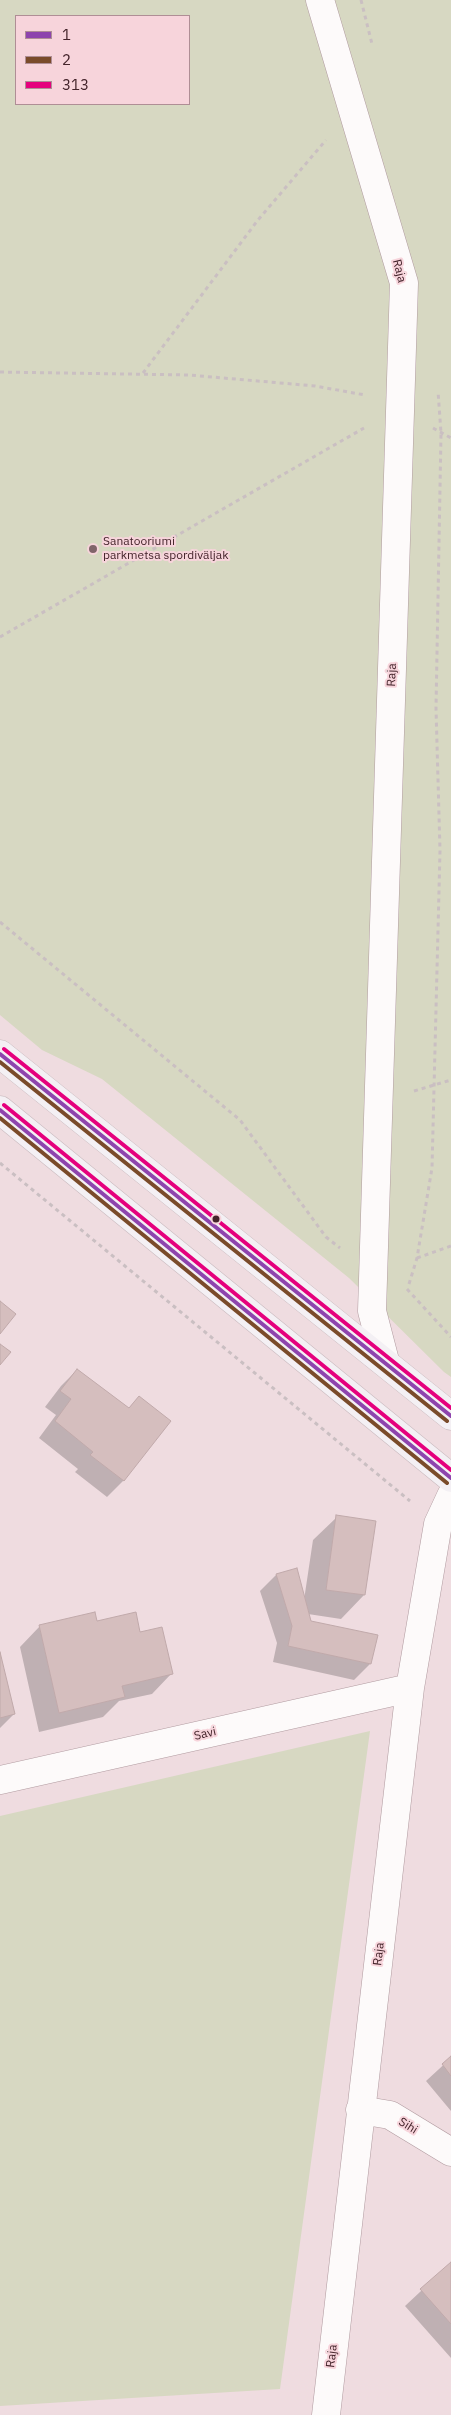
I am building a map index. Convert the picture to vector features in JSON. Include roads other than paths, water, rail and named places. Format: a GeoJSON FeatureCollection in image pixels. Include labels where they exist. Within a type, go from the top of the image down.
{"type":"FeatureCollection","features":[{"type":"Feature","properties":{"kind":"highway"},"geometry":{"type":"LineString","coordinates":[[0,1054],[385,1361],[451,1416]]}},
{"type":"Feature","properties":{"kind":"highway"},"geometry":{"type":"LineString","coordinates":[[0,1110],[451,1478]]}},
{"type":"Feature","properties":{"kind":"street","name":"Raja"},"geometry":{"type":"LineString","coordinates":[[320,0],[404,283],[372,1311],[385,1361]]}},
{"type":"Feature","properties":{"kind":"street","name":"Raja"},"geometry":{"type":"LineString","coordinates":[[326,2415],[410,1688],[438,1524],[451,1496]]}},
{"type":"Feature","properties":{"kind":"street","name":"Savi"},"geometry":{"type":"LineString","coordinates":[[0,1780],[410,1688]]}},
{"type":"Feature","properties":{"kind":"street","name":"Sihi"},"geometry":{"type":"LineString","coordinates":[[360,2110],[390,2115],[451,2152]]}},
{"type":"Feature","properties":{"kind":"place","name":"Sanatooriumi parkmetsa spordiväljak"},"geometry":{"type":"Point","coordinates":[93,549]}}]}
